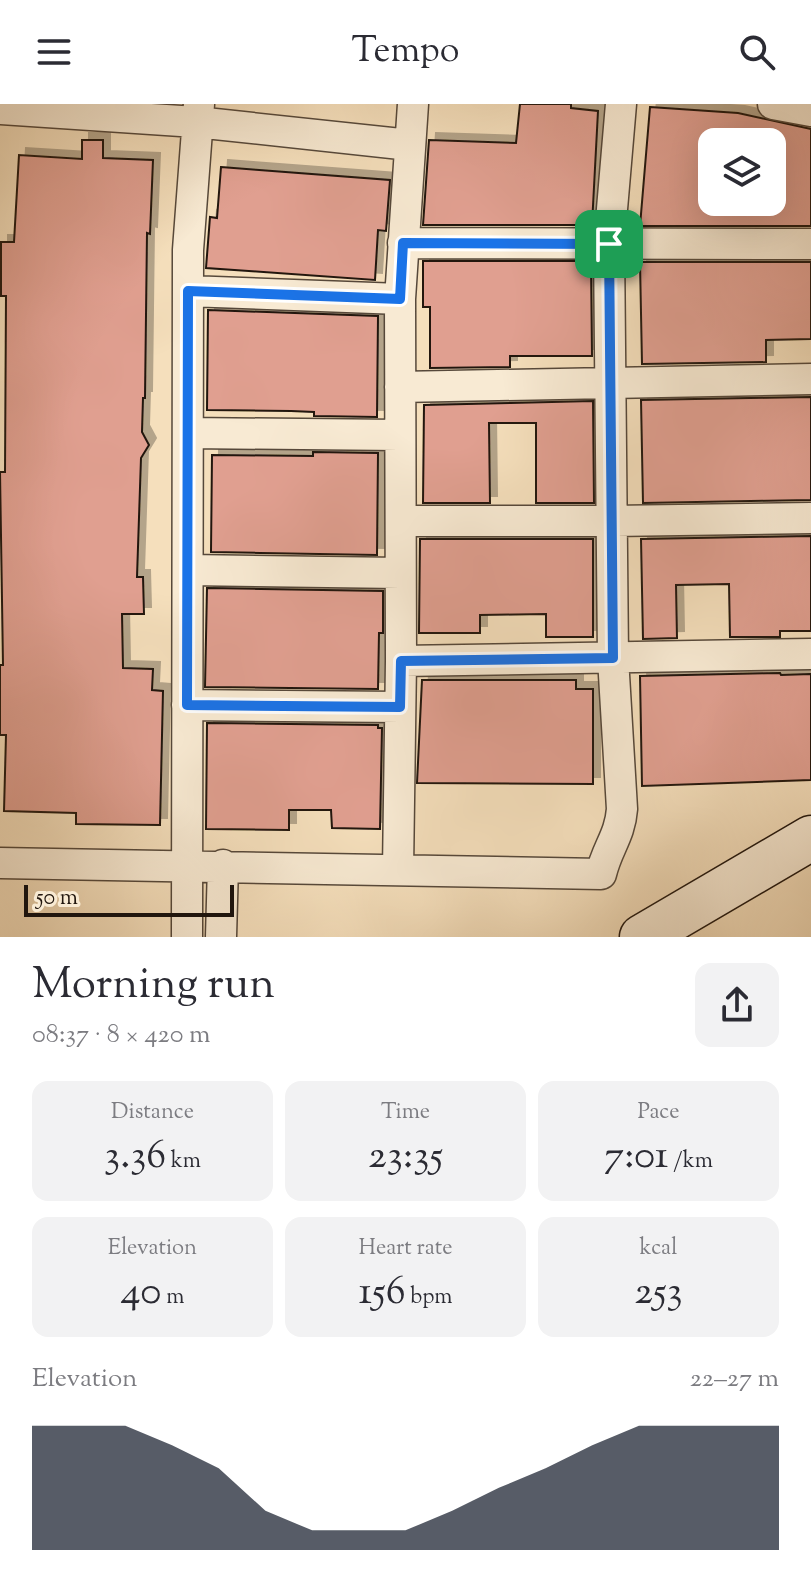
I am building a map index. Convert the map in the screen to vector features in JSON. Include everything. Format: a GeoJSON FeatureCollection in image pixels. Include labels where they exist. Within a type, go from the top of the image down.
{"type":"FeatureCollection","features":[{"type":"Feature","properties":{"kind":"main road"},"geometry":{"type":"LineString","coordinates":[[642,937],[811,838]]}},
{"type":"Feature","properties":{"kind":"street"},"geometry":{"type":"LineString","coordinates":[[398,870],[400,299],[413,104]]}},
{"type":"Feature","properties":{"kind":"street"},"geometry":{"type":"LineString","coordinates":[[0,863],[601,874],[605,855],[620,829],[622,809],[613,658],[609,244],[621,104]]}},
{"type":"Feature","properties":{"kind":"street"},"geometry":{"type":"LineString","coordinates":[[773,104],[811,111]]}},
{"type":"Feature","properties":{"kind":"street"},"geometry":{"type":"LineString","coordinates":[[0,109],[198,113],[410,145]]}},
{"type":"Feature","properties":{"kind":"street"},"geometry":{"type":"LineString","coordinates":[[187,937],[188,250],[198,113]]}},
{"type":"Feature","properties":{"kind":"street"},"geometry":{"type":"LineString","coordinates":[[403,243],[811,244]]}},
{"type":"Feature","properties":{"kind":"street"},"geometry":{"type":"LineString","coordinates":[[188,291],[400,299]]}},
{"type":"Feature","properties":{"kind":"street"},"geometry":{"type":"LineString","coordinates":[[400,387],[811,379]]}},
{"type":"Feature","properties":{"kind":"street"},"geometry":{"type":"LineString","coordinates":[[189,433],[399,435]]}},
{"type":"Feature","properties":{"kind":"street"},"geometry":{"type":"LineString","coordinates":[[401,521],[811,518]]}},
{"type":"Feature","properties":{"kind":"street"},"geometry":{"type":"LineString","coordinates":[[189,570],[400,573]]}},
{"type":"Feature","properties":{"kind":"street"},"geometry":{"type":"LineString","coordinates":[[401,661],[811,654]]}},
{"type":"Feature","properties":{"kind":"street"},"geometry":{"type":"LineString","coordinates":[[187,705],[400,707]]}},
{"type":"Feature","properties":{"kind":"street"},"geometry":{"type":"LineString","coordinates":[[221,937],[223,865]]}},
{"type":"Feature","properties":{"kind":"building"},"geometry":{"type":"Polygon","coordinates":[[[520,104],[571,104],[571,108],[598,111],[592,225],[423,225],[429,140],[516,143],[520,104]]]}},
{"type":"Feature","properties":{"kind":"building"},"geometry":{"type":"Polygon","coordinates":[[[650,107],[738,113],[811,129],[811,226],[640,226],[650,107]]]}},
{"type":"Feature","properties":{"kind":"building"},"geometry":{"type":"Polygon","coordinates":[[[82,140],[103,140],[103,158],[153,160],[150,234],[147,233],[142,432],[149,445],[141,458],[137,577],[143,577],[144,614],[122,614],[123,668],[153,669],[152,690],[163,691],[160,825],[76,824],[76,813],[4,811],[6,735],[0,735],[0,665],[3,665],[0,472],[5,472],[6,296],[1,296],[1,242],[14,242],[19,155],[82,159],[82,140]]]}},
{"type":"Feature","properties":{"kind":"building"},"geometry":{"type":"Polygon","coordinates":[[[221,167],[390,180],[386,231],[378,230],[375,280],[206,268],[210,217],[217,218],[221,167]]]}},
{"type":"Feature","properties":{"kind":"building"},"geometry":{"type":"Polygon","coordinates":[[[423,261],[591,261],[592,356],[510,356],[510,367],[430,368],[430,307],[423,307],[423,261]]]}},
{"type":"Feature","properties":{"kind":"building"},"geometry":{"type":"Polygon","coordinates":[[[640,262],[811,262],[811,339],[766,340],[766,362],[642,364],[640,262]]]}},
{"type":"Feature","properties":{"kind":"building"},"geometry":{"type":"Polygon","coordinates":[[[208,310],[378,316],[377,417],[314,416],[314,412],[291,411],[207,410],[208,310]]]}},
{"type":"Feature","properties":{"kind":"building"},"geometry":{"type":"Polygon","coordinates":[[[811,397],[811,500],[643,503],[641,400],[811,397]]]}},
{"type":"Feature","properties":{"kind":"building"},"geometry":{"type":"Polygon","coordinates":[[[593,401],[594,503],[536,503],[536,423],[489,423],[490,503],[423,503],[424,405],[593,401]]]}},
{"type":"Feature","properties":{"kind":"building"},"geometry":{"type":"Polygon","coordinates":[[[313,452],[378,453],[377,555],[211,552],[212,455],[313,456],[313,452]]]}},
{"type":"Feature","properties":{"kind":"building"},"geometry":{"type":"Polygon","coordinates":[[[811,536],[811,631],[780,631],[780,637],[730,637],[729,584],[676,585],[677,638],[643,639],[641,539],[811,536]]]}},
{"type":"Feature","properties":{"kind":"building"},"geometry":{"type":"Polygon","coordinates":[[[420,539],[593,539],[593,637],[546,637],[546,614],[480,615],[480,633],[419,633],[420,539]]]}},
{"type":"Feature","properties":{"kind":"building"},"geometry":{"type":"Polygon","coordinates":[[[207,588],[383,591],[378,689],[205,687],[207,588]]]}},
{"type":"Feature","properties":{"kind":"building"},"geometry":{"type":"Polygon","coordinates":[[[811,674],[811,780],[642,786],[640,676],[811,674]]]}},
{"type":"Feature","properties":{"kind":"building"},"geometry":{"type":"Polygon","coordinates":[[[422,680],[576,680],[576,689],[593,689],[593,784],[417,783],[422,680]]]}},
{"type":"Feature","properties":{"kind":"building"},"geometry":{"type":"Polygon","coordinates":[[[207,723],[378,725],[382,728],[380,829],[332,828],[331,810],[289,810],[289,830],[206,829],[207,723]]]}},
{"type":"Feature","properties":{"kind":"route"},"geometry":{"type":"LineString","coordinates":[[403,243],[609,244],[613,658],[401,661],[400,707],[187,705],[188,291],[400,299],[403,243]]}}]}
